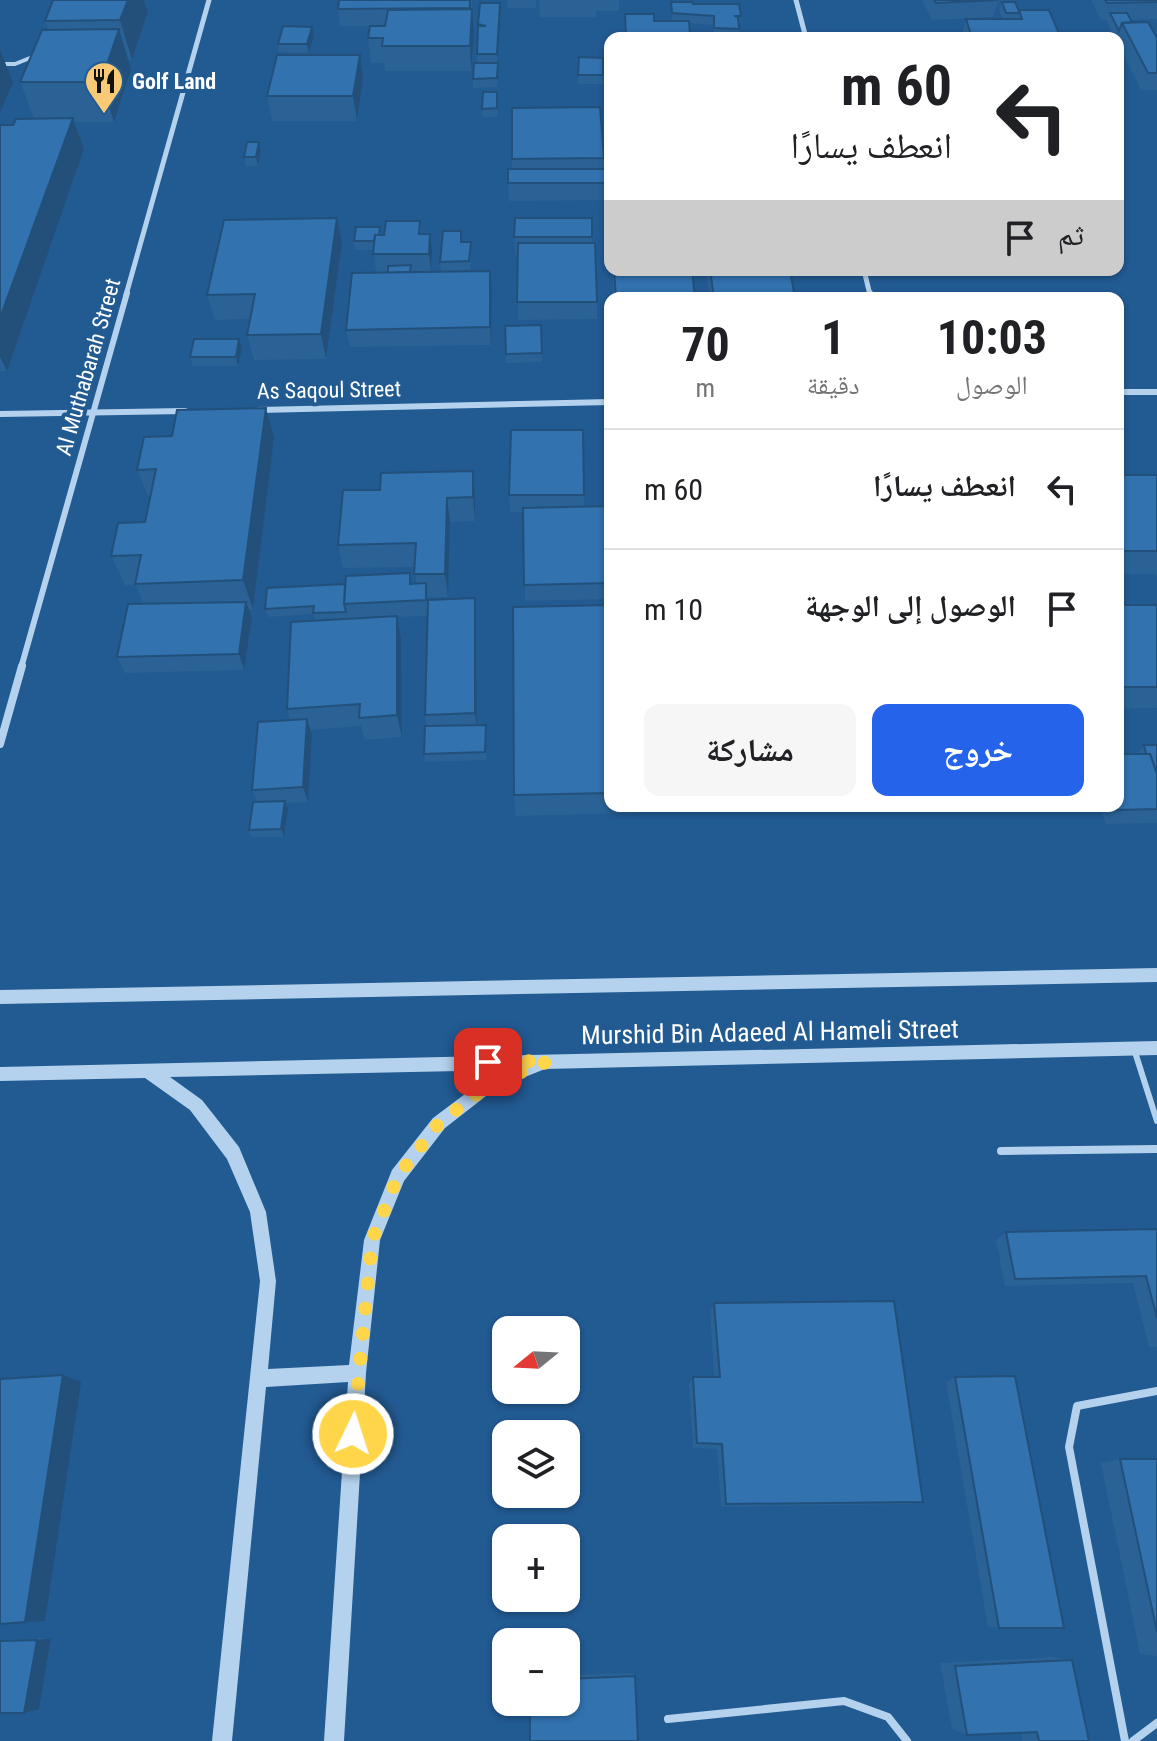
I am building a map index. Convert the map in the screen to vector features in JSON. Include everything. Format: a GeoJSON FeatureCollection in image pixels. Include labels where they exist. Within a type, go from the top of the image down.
{"type":"FeatureCollection","features":[{"type":"Feature","properties":{"kind":"street","name":"Al Muthabarah Street"},"geometry":{"type":"LineString","coordinates":[[0,744],[209,0]]}},
{"type":"Feature","properties":{"kind":"street"},"geometry":{"type":"LineString","coordinates":[[796,0],[804,32]]}},
{"type":"Feature","properties":{"kind":"street"},"geometry":{"type":"LineString","coordinates":[[1124,392],[1157,392]]}},
{"type":"Feature","properties":{"kind":"street","name":"As Saqoul Street"},"geometry":{"type":"LineString","coordinates":[[250,410],[604,402]]}},
{"type":"Feature","properties":{"kind":"street"},"geometry":{"type":"LineString","coordinates":[[0,414],[188,411]]}},
{"type":"Feature","properties":{"kind":"street","name":"Murshid Bin Adaeed Al Hameli Street"},"geometry":{"type":"LineString","coordinates":[[0,997],[1157,975]]}},
{"type":"Feature","properties":{"kind":"street","name":"Murshid Bin Adaeed Al Hameli Street"},"geometry":{"type":"LineString","coordinates":[[0,1074],[1157,1048]]}},
{"type":"Feature","properties":{"kind":"street"},"geometry":{"type":"LineString","coordinates":[[334,1741],[357,1373],[372,1240],[398,1176],[439,1123],[490,1084],[549,1061]]}},
{"type":"Feature","properties":{"kind":"street"},"geometry":{"type":"LineString","coordinates":[[148,1070],[196,1105],[233,1153],[258,1212],[268,1281],[261,1378],[222,1741]]}},
{"type":"Feature","properties":{"kind":"street"},"geometry":{"type":"LineString","coordinates":[[261,1378],[357,1373]]}},
{"type":"Feature","properties":{"kind":"lane"},"geometry":{"type":"LineString","coordinates":[[0,64],[24,61],[39,53]]}},
{"type":"Feature","properties":{"kind":"lane"},"geometry":{"type":"LineString","coordinates":[[1134,1049],[1157,1121]]}},
{"type":"Feature","properties":{"kind":"lane"},"geometry":{"type":"LineString","coordinates":[[1001,1151],[1157,1149]]}},
{"type":"Feature","properties":{"kind":"lane"},"geometry":{"type":"LineString","coordinates":[[1125,1741],[1069,1447],[1077,1406],[1157,1391]]}},
{"type":"Feature","properties":{"kind":"lane"},"geometry":{"type":"LineString","coordinates":[[668,1719],[844,1701],[888,1717],[907,1741]]}},
{"type":"Feature","properties":{"kind":"lane"},"geometry":{"type":"LineString","coordinates":[[1133,1741],[1157,1723]]}},
{"type":"Feature","properties":{"kind":"building"},"geometry":{"type":"Polygon","coordinates":[[[53,0],[128,0],[120,20],[45,21],[53,0]]]}},
{"type":"Feature","properties":{"kind":"building"},"geometry":{"type":"Polygon","coordinates":[[[339,0],[470,0],[470,8],[338,9],[339,0]]]}},
{"type":"Feature","properties":{"kind":"building"},"geometry":{"type":"Polygon","coordinates":[[[934,0],[998,0],[936,3],[934,0]]]}},
{"type":"Feature","properties":{"kind":"building"},"geometry":{"type":"Polygon","coordinates":[[[1105,0],[1157,0],[1157,2],[1107,3],[1105,0]]]}},
{"type":"Feature","properties":{"kind":"building"},"geometry":{"type":"Polygon","coordinates":[[[671,2],[739,4],[741,16],[734,16],[738,17],[739,29],[714,28],[714,16],[672,13],[671,2]]]}},
{"type":"Feature","properties":{"kind":"building"},"geometry":{"type":"Polygon","coordinates":[[[1002,2],[1015,2],[1018,13],[1006,13],[1002,2]]]}},
{"type":"Feature","properties":{"kind":"building"},"geometry":{"type":"Polygon","coordinates":[[[480,3],[500,3],[497,54],[477,54],[478,26],[486,26],[478,24],[480,3]]]}},
{"type":"Feature","properties":{"kind":"building"},"geometry":{"type":"Polygon","coordinates":[[[472,9],[470,46],[382,46],[383,38],[368,38],[370,26],[385,26],[388,10],[472,9]]]}},
{"type":"Feature","properties":{"kind":"building"},"geometry":{"type":"Polygon","coordinates":[[[1019,10],[1049,10],[1058,32],[970,32],[966,19],[1022,19],[1019,10]]]}},
{"type":"Feature","properties":{"kind":"building"},"geometry":{"type":"Polygon","coordinates":[[[1110,13],[1127,13],[1132,22],[1122,23],[1119,31],[1110,13]]]}},
{"type":"Feature","properties":{"kind":"building"},"geometry":{"type":"Polygon","coordinates":[[[625,14],[654,14],[654,21],[689,21],[690,32],[626,32],[625,14]]]}},
{"type":"Feature","properties":{"kind":"building"},"geometry":{"type":"Polygon","coordinates":[[[1148,22],[1157,38],[1157,73],[1148,73],[1122,23],[1148,22]]]}},
{"type":"Feature","properties":{"kind":"building"},"geometry":{"type":"Polygon","coordinates":[[[283,26],[312,27],[307,44],[278,44],[283,26]]]}},
{"type":"Feature","properties":{"kind":"building"},"geometry":{"type":"Polygon","coordinates":[[[119,29],[101,82],[20,82],[42,30],[119,29]]]}},
{"type":"Feature","properties":{"kind":"building"},"geometry":{"type":"Polygon","coordinates":[[[277,55],[360,55],[353,96],[267,96],[277,55]]]}},
{"type":"Feature","properties":{"kind":"building"},"geometry":{"type":"Polygon","coordinates":[[[579,57],[603,58],[603,75],[578,75],[579,57]]]}},
{"type":"Feature","properties":{"kind":"building"},"geometry":{"type":"Polygon","coordinates":[[[474,63],[498,63],[497,78],[473,79],[474,63]]]}},
{"type":"Feature","properties":{"kind":"building"},"geometry":{"type":"Polygon","coordinates":[[[483,92],[497,92],[497,108],[482,109],[483,92]]]}},
{"type":"Feature","properties":{"kind":"building"},"geometry":{"type":"Polygon","coordinates":[[[600,107],[604,158],[512,159],[512,108],[600,107]]]}},
{"type":"Feature","properties":{"kind":"building"},"geometry":{"type":"Polygon","coordinates":[[[73,118],[0,318],[0,125],[13,125],[16,119],[73,118]]]}},
{"type":"Feature","properties":{"kind":"building"},"geometry":{"type":"Polygon","coordinates":[[[247,142],[259,142],[256,157],[244,157],[247,142]]]}},
{"type":"Feature","properties":{"kind":"building"},"geometry":{"type":"Polygon","coordinates":[[[508,169],[604,169],[604,183],[508,183],[508,169]]]}},
{"type":"Feature","properties":{"kind":"building"},"geometry":{"type":"Polygon","coordinates":[[[337,218],[321,334],[247,335],[255,294],[207,295],[224,220],[337,218]]]}},
{"type":"Feature","properties":{"kind":"building"},"geometry":{"type":"Polygon","coordinates":[[[515,218],[592,218],[592,237],[514,237],[515,218]]]}},
{"type":"Feature","properties":{"kind":"building"},"geometry":{"type":"Polygon","coordinates":[[[386,221],[420,221],[419,234],[430,234],[429,254],[373,254],[375,235],[384,235],[386,221]]]}},
{"type":"Feature","properties":{"kind":"building"},"geometry":{"type":"Polygon","coordinates":[[[356,227],[380,227],[379,235],[375,235],[374,241],[354,241],[356,227]]]}},
{"type":"Feature","properties":{"kind":"building"},"geometry":{"type":"Polygon","coordinates":[[[443,231],[461,231],[461,242],[471,242],[469,261],[440,262],[443,231]]]}},
{"type":"Feature","properties":{"kind":"building"},"geometry":{"type":"Polygon","coordinates":[[[518,243],[595,243],[597,302],[517,302],[518,243]]]}},
{"type":"Feature","properties":{"kind":"building"},"geometry":{"type":"Polygon","coordinates":[[[411,265],[410,272],[388,273],[388,266],[411,265]]]}},
{"type":"Feature","properties":{"kind":"building"},"geometry":{"type":"Polygon","coordinates":[[[490,271],[490,327],[346,330],[352,273],[490,271]]]}},
{"type":"Feature","properties":{"kind":"building"},"geometry":{"type":"Polygon","coordinates":[[[614,276],[693,276],[694,292],[616,292],[614,276]]]}},
{"type":"Feature","properties":{"kind":"building"},"geometry":{"type":"Polygon","coordinates":[[[711,276],[791,276],[794,292],[713,292],[711,276]]]}},
{"type":"Feature","properties":{"kind":"building"},"geometry":{"type":"Polygon","coordinates":[[[541,325],[542,353],[506,354],[505,326],[541,325]]]}},
{"type":"Feature","properties":{"kind":"building"},"geometry":{"type":"Polygon","coordinates":[[[194,339],[239,339],[236,357],[190,357],[194,339]]]}},
{"type":"Feature","properties":{"kind":"building"},"geometry":{"type":"Polygon","coordinates":[[[266,408],[243,580],[135,584],[141,555],[111,556],[118,523],[145,522],[156,469],[137,470],[144,437],[172,436],[177,410],[266,408]]]}},
{"type":"Feature","properties":{"kind":"building"},"geometry":{"type":"Polygon","coordinates":[[[511,430],[583,430],[584,495],[509,495],[511,430]]]}},
{"type":"Feature","properties":{"kind":"building"},"geometry":{"type":"Polygon","coordinates":[[[473,471],[473,497],[447,498],[445,574],[414,574],[416,543],[338,545],[343,490],[380,490],[381,473],[473,471]]]}},
{"type":"Feature","properties":{"kind":"building"},"geometry":{"type":"Polygon","coordinates":[[[1124,475],[1157,475],[1157,551],[1124,551],[1124,475]]]}},
{"type":"Feature","properties":{"kind":"building"},"geometry":{"type":"Polygon","coordinates":[[[604,506],[604,583],[524,585],[523,508],[604,506]]]}},
{"type":"Feature","properties":{"kind":"building"},"geometry":{"type":"Polygon","coordinates":[[[410,573],[410,584],[426,583],[426,600],[344,604],[346,576],[410,573]]]}},
{"type":"Feature","properties":{"kind":"building"},"geometry":{"type":"Polygon","coordinates":[[[345,584],[346,612],[313,613],[314,606],[265,609],[267,588],[345,584]]]}},
{"type":"Feature","properties":{"kind":"building"},"geometry":{"type":"Polygon","coordinates":[[[475,598],[475,713],[425,715],[428,600],[475,598]]]}},
{"type":"Feature","properties":{"kind":"building"},"geometry":{"type":"Polygon","coordinates":[[[246,602],[239,654],[117,657],[128,604],[246,602]]]}},
{"type":"Feature","properties":{"kind":"building"},"geometry":{"type":"Polygon","coordinates":[[[604,605],[604,793],[514,795],[513,607],[604,605]]]}},
{"type":"Feature","properties":{"kind":"building"},"geometry":{"type":"Polygon","coordinates":[[[1124,605],[1157,605],[1157,687],[1124,687],[1124,605]]]}},
{"type":"Feature","properties":{"kind":"building"},"geometry":{"type":"Polygon","coordinates":[[[397,616],[397,715],[359,718],[360,704],[287,709],[291,622],[397,616]]]}},
{"type":"Feature","properties":{"kind":"building"},"geometry":{"type":"Polygon","coordinates":[[[307,719],[303,787],[252,790],[258,722],[307,719]]]}},
{"type":"Feature","properties":{"kind":"building"},"geometry":{"type":"Polygon","coordinates":[[[486,725],[485,752],[424,754],[425,726],[486,725]]]}},
{"type":"Feature","properties":{"kind":"building"},"geometry":{"type":"Polygon","coordinates":[[[1144,745],[1157,745],[1157,774],[1150,754],[1146,754],[1144,745]]]}},
{"type":"Feature","properties":{"kind":"building"},"geometry":{"type":"Polygon","coordinates":[[[1124,754],[1150,754],[1157,774],[1157,809],[1124,810],[1124,754]]]}},
{"type":"Feature","properties":{"kind":"building"},"geometry":{"type":"Polygon","coordinates":[[[285,801],[281,829],[249,830],[253,802],[285,801]]]}},
{"type":"Feature","properties":{"kind":"building"},"geometry":{"type":"Polygon","coordinates":[[[1157,1229],[1157,1318],[1146,1276],[1015,1279],[1006,1232],[1157,1229]]]}},
{"type":"Feature","properties":{"kind":"building"},"geometry":{"type":"Polygon","coordinates":[[[894,1301],[923,1502],[726,1504],[722,1444],[697,1443],[693,1377],[720,1377],[714,1303],[894,1301]]]}},
{"type":"Feature","properties":{"kind":"building"},"geometry":{"type":"Polygon","coordinates":[[[63,1375],[25,1622],[0,1624],[0,1379],[63,1375]]]}},
{"type":"Feature","properties":{"kind":"building"},"geometry":{"type":"Polygon","coordinates":[[[1015,1376],[1064,1628],[999,1628],[955,1377],[1015,1376]]]}},
{"type":"Feature","properties":{"kind":"building"},"geometry":{"type":"Polygon","coordinates":[[[1120,1459],[1157,1459],[1157,1632],[1120,1459]]]}},
{"type":"Feature","properties":{"kind":"building"},"geometry":{"type":"Polygon","coordinates":[[[37,1640],[24,1713],[0,1713],[0,1641],[37,1640]]]}},
{"type":"Feature","properties":{"kind":"building"},"geometry":{"type":"Polygon","coordinates":[[[1072,1660],[1089,1741],[1039,1741],[1037,1732],[967,1735],[955,1666],[1072,1660]]]}},
{"type":"Feature","properties":{"kind":"building"},"geometry":{"type":"Polygon","coordinates":[[[635,1676],[638,1741],[530,1741],[530,1716],[580,1716],[580,1678],[635,1676]]]}},
{"type":"Feature","properties":{"kind":"place","name":"Golf Land"},"geometry":{"type":"Point","coordinates":[104,115]}},
{"type":"Feature","properties":{"kind":"route"},"geometry":{"type":"LineString","coordinates":[[353,1434],[372,1240],[398,1176],[439,1123],[490,1084],[549,1061],[488,1062]]}}]}
